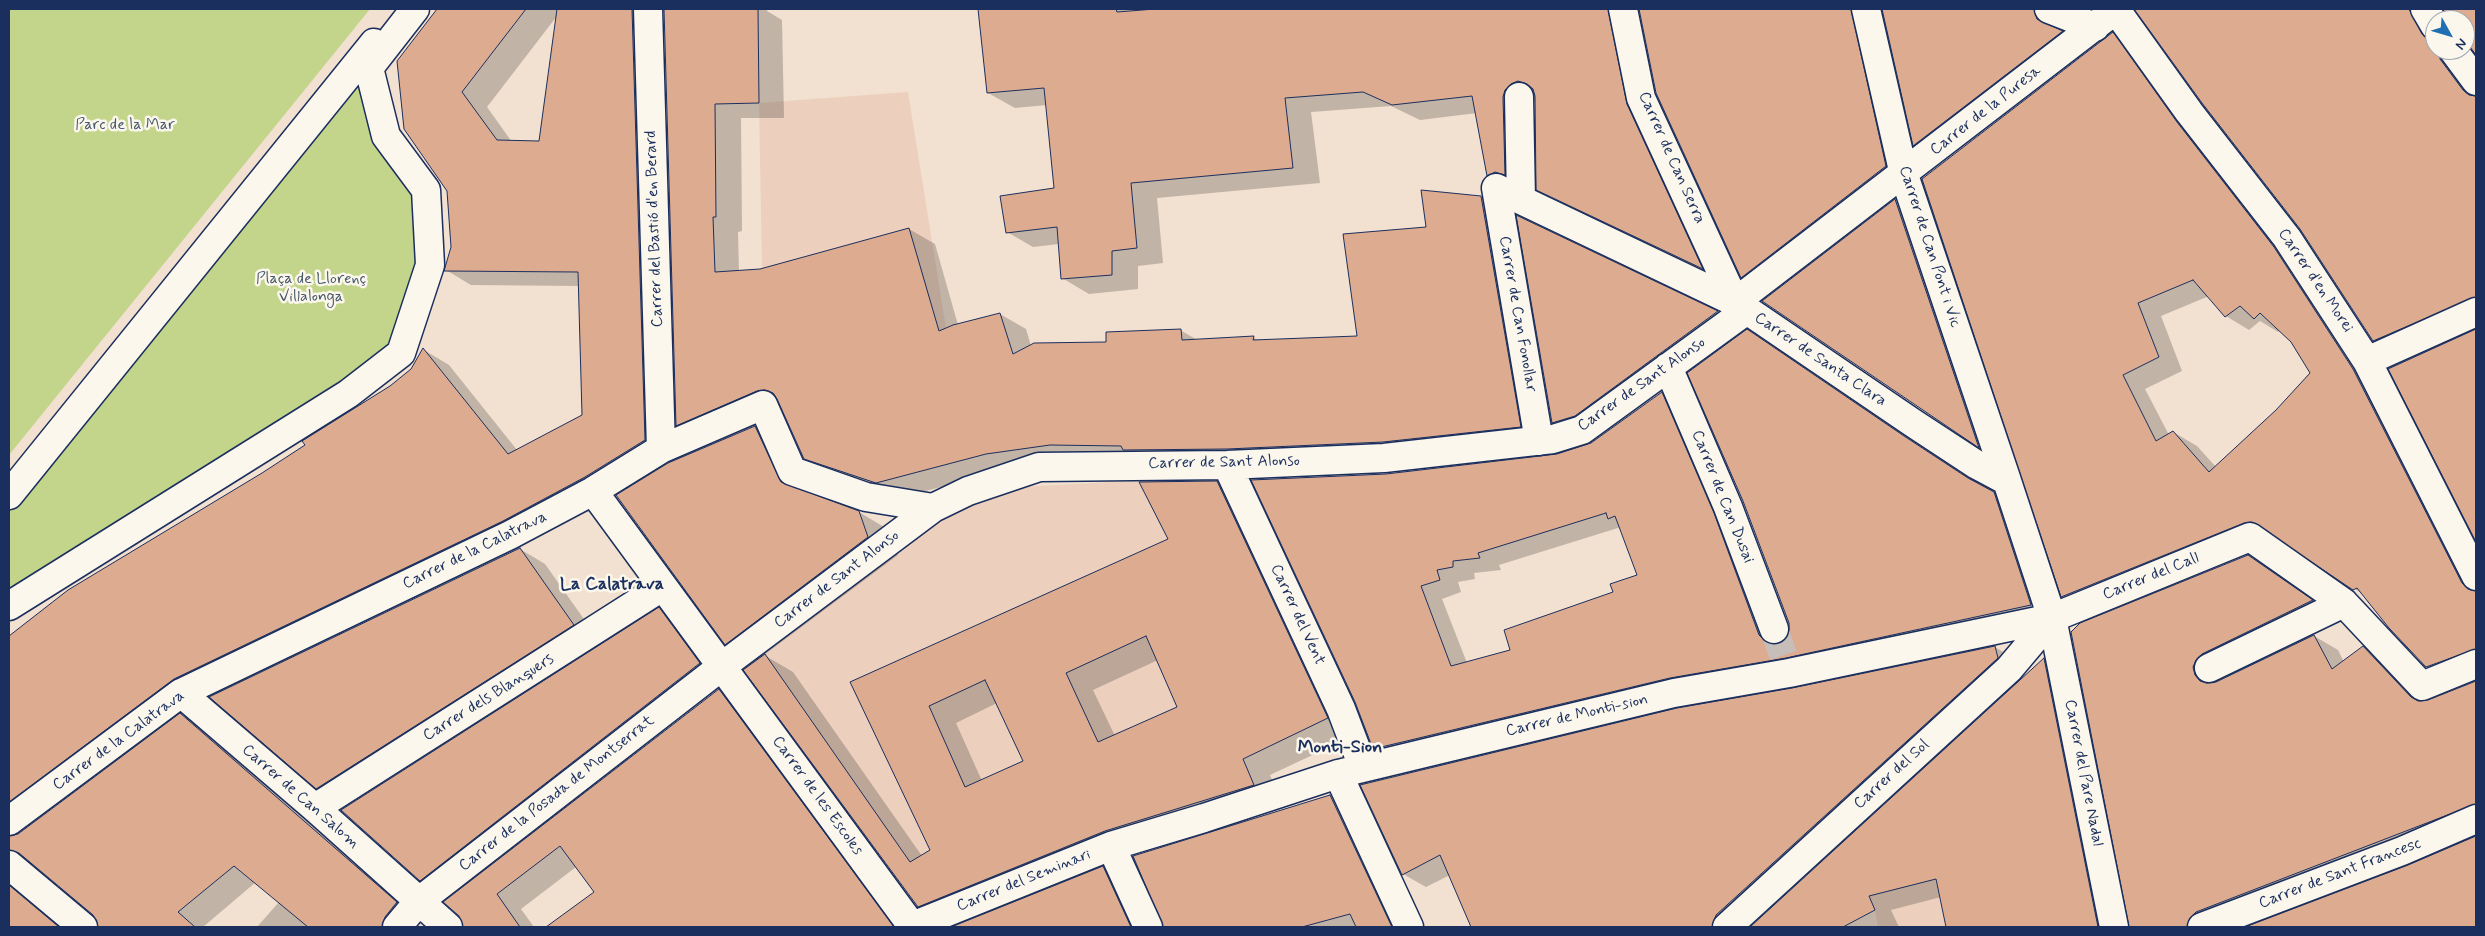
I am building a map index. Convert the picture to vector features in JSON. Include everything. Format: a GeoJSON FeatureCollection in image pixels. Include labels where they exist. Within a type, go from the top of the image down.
{"type":"FeatureCollection","features":[{"type":"Feature","properties":{"kind":"street"},"geometry":{"type":"LineString","coordinates":[[9,495],[402,9]]}},
{"type":"Feature","properties":{"kind":"street"},"geometry":{"type":"LineString","coordinates":[[9,606],[348,394],[401,353],[430,265],[426,190],[386,136],[369,68],[415,9]]}},
{"type":"Feature","properties":{"kind":"street","name":"Carrer del Bastió d'en Berard"},"geometry":{"type":"LineString","coordinates":[[648,9],[661,450]]}},
{"type":"Feature","properties":{"kind":"street","name":"Carrer de Can Serra"},"geometry":{"type":"LineString","coordinates":[[1623,9],[1641,98],[1741,306]]}},
{"type":"Feature","properties":{"kind":"street","name":"Carrer de Can Pont i Vic"},"geometry":{"type":"LineString","coordinates":[[1866,9],[1904,174],[2007,481]]}},
{"type":"Feature","properties":{"kind":"street"},"geometry":{"type":"LineString","coordinates":[[2049,9],[2095,27]]}},
{"type":"Feature","properties":{"kind":"street","name":"Carrer de la Puresa"},"geometry":{"type":"LineString","coordinates":[[1741,306],[1904,174],[2117,9]]}},
{"type":"Feature","properties":{"kind":"street","name":"Carrer d'en Morei"},"geometry":{"type":"LineString","coordinates":[[2117,9],[2189,112],[2287,238],[2367,361],[2476,576]]}},
{"type":"Feature","properties":{"kind":"street"},"geometry":{"type":"LineString","coordinates":[[2460,60],[2476,81]]}},
{"type":"Feature","properties":{"kind":"street"},"geometry":{"type":"LineString","coordinates":[[1519,97],[1520,200]]}},
{"type":"Feature","properties":{"kind":"street","name":"Carrer de Santa Clara"},"geometry":{"type":"LineString","coordinates":[[1496,188],[1741,306],[1913,423],[1977,465],[2007,481]]}},
{"type":"Feature","properties":{"kind":"street","name":"Carrer de Can Fonollar"},"geometry":{"type":"LineString","coordinates":[[1496,188],[1539,441]]}},
{"type":"Feature","properties":{"kind":"street","name":"Carrer de Sant Alonso"},"geometry":{"type":"LineString","coordinates":[[721,667],[933,508],[968,491],[1039,467],[1227,464],[1384,458],[1539,441],[1582,430],[1668,367],[1741,306]]}},
{"type":"Feature","properties":{"kind":"street"},"geometry":{"type":"LineString","coordinates":[[2367,361],[2476,312]]}},
{"type":"Feature","properties":{"kind":"street","name":"Carrer de Can Dusai"},"geometry":{"type":"LineString","coordinates":[[1668,367],[1728,507],[1774,629]]}},
{"type":"Feature","properties":{"kind":"street","name":"Carrer de la Calatrava"},"geometry":{"type":"LineString","coordinates":[[9,821],[181,694],[510,535],[593,491],[661,450],[763,405],[792,472],[866,497],[933,508]]}},
{"type":"Feature","properties":{"kind":"street","name":"Carrer del Vent"},"geometry":{"type":"LineString","coordinates":[[1227,464],[1341,710],[1351,770],[1409,927]]}},
{"type":"Feature","properties":{"kind":"street"},"geometry":{"type":"LineString","coordinates":[[2007,481],[2052,618]]}},
{"type":"Feature","properties":{"kind":"street","name":"Carrer de les Escoles"},"geometry":{"type":"LineString","coordinates":[[593,491],[911,926]]}},
{"type":"Feature","properties":{"kind":"street","name":"Carrer del Call"},"geometry":{"type":"LineString","coordinates":[[2052,618],[2250,537],[2344,603]]}},
{"type":"Feature","properties":{"kind":"street","name":"Carrer dels Blanquers"},"geometry":{"type":"LineString","coordinates":[[315,808],[662,587]]}},
{"type":"Feature","properties":{"kind":"street"},"geometry":{"type":"LineString","coordinates":[[2209,668],[2344,603],[2422,686],[2476,664]]}},
{"type":"Feature","properties":{"kind":"street","name":"Carrer de Monti-sion"},"geometry":{"type":"LineString","coordinates":[[1110,846],[1204,818],[1351,770],[1674,693],[2052,618]]}},
{"type":"Feature","properties":{"kind":"street","name":"Carrer del Sol"},"geometry":{"type":"LineString","coordinates":[[1727,927],[2010,669],[2052,618]]}},
{"type":"Feature","properties":{"kind":"street","name":"Carrer del Pare Nadal"},"geometry":{"type":"LineString","coordinates":[[2052,618],[2114,927]]}},
{"type":"Feature","properties":{"kind":"street","name":"Carrer de la Posada de Montserrat"},"geometry":{"type":"LineString","coordinates":[[397,927],[418,902],[721,667]]}},
{"type":"Feature","properties":{"kind":"street","name":"Carrer de Can Salom"},"geometry":{"type":"LineString","coordinates":[[181,694],[315,808],[448,927]]}},
{"type":"Feature","properties":{"kind":"street","name":"Carrer de Sant Francesc"},"geometry":{"type":"LineString","coordinates":[[2202,927],[2402,851],[2476,819]]}},
{"type":"Feature","properties":{"kind":"street"},"geometry":{"type":"LineString","coordinates":[[1110,846],[1148,927]]}},
{"type":"Feature","properties":{"kind":"street","name":"Carrer del Seminari"},"geometry":{"type":"LineString","coordinates":[[911,926],[1110,846]]}},
{"type":"Feature","properties":{"kind":"street"},"geometry":{"type":"LineString","coordinates":[[9,865],[83,927]]}},
{"type":"Feature","properties":{"kind":"shaded area"},"geometry":{"type":"Polygon","coordinates":[[[908,92],[946,328],[812,383],[771,393],[762,269],[759,103],[908,92]]]}},
{"type":"Feature","properties":{"kind":"shaded area"},"geometry":{"type":"Polygon","coordinates":[[[1225,476],[1261,551],[1168,593],[1252,781],[914,916],[737,674],[961,505],[1000,488],[1225,476]]]}},
{"type":"Feature","properties":{"kind":"shaded area"},"geometry":{"type":"Polygon","coordinates":[[[1883,807],[1935,879],[1947,927],[1878,927],[1875,910],[1857,865],[1850,835],[1883,807]]]}},
{"type":"Feature","properties":{"kind":"green space","name":"Parc de la Mar"},"geometry":{"type":"Polygon","coordinates":[[[9,9],[370,9],[9,455],[9,9]]]}},
{"type":"Feature","properties":{"kind":"green space","name":"Plaça de Llorenç Villalonga"},"geometry":{"type":"Polygon","coordinates":[[[369,68],[426,190],[430,265],[401,353],[9,606],[9,495],[369,68]]]}},
{"type":"Feature","properties":{"kind":"building"},"geometry":{"type":"Polygon","coordinates":[[[437,9],[526,9],[462,92],[497,140],[539,141],[557,9],[632,9],[645,440],[585,477],[503,521],[174,679],[9,802],[9,636],[68,590],[262,473],[305,445],[302,441],[390,386],[411,369],[423,348],[508,454],[582,415],[578,272],[444,271],[451,247],[447,191],[404,129],[397,61],[437,9]]]}},
{"type":"Feature","properties":{"kind":"building"},"geometry":{"type":"Polygon","coordinates":[[[664,9],[758,9],[759,103],[715,104],[716,217],[713,217],[715,272],[760,269],[909,228],[939,331],[953,325],[1000,313],[1013,354],[1034,343],[1106,342],[1106,332],[1181,329],[1182,340],[1254,336],[1253,340],[1357,336],[1343,234],[1426,227],[1421,190],[1481,196],[1521,427],[1383,442],[1227,449],[1123,450],[1121,446],[1050,445],[986,454],[876,483],[804,459],[777,399],[773,393],[765,390],[757,391],[676,426],[664,9]]]}},
{"type":"Feature","properties":{"kind":"building"},"geometry":{"type":"Polygon","coordinates":[[[978,9],[1116,9],[1117,12],[1155,9],[1608,9],[1627,104],[1703,269],[1536,190],[1535,96],[1533,89],[1527,84],[1518,81],[1511,84],[1505,90],[1503,97],[1505,175],[1495,172],[1487,176],[1472,96],[1392,105],[1363,92],[1285,98],[1293,168],[1131,183],[1137,248],[1112,251],[1112,275],[1061,279],[1057,227],[1006,233],[1000,196],[1054,188],[1044,88],[987,93],[978,9]]]}},
{"type":"Feature","properties":{"kind":"building"},"geometry":{"type":"Polygon","coordinates":[[[1639,9],[1851,9],[1886,166],[1741,278],[1656,93],[1639,9]]]}},
{"type":"Feature","properties":{"kind":"building"},"geometry":{"type":"Polygon","coordinates":[[[1882,9],[2034,9],[2037,19],[2063,31],[1913,146],[1882,9]]]}},
{"type":"Feature","properties":{"kind":"building"},"geometry":{"type":"Polygon","coordinates":[[[2134,9],[2409,9],[2425,37],[2425,60],[2441,60],[2463,90],[2469,95],[2476,96],[2476,297],[2373,341],[2300,229],[2202,103],[2134,9]]]}},
{"type":"Feature","properties":{"kind":"building"},"geometry":{"type":"Polygon","coordinates":[[[2476,9],[2476,55],[2475,10],[2444,10],[2476,9]]]}},
{"type":"Feature","properties":{"kind":"building"},"geometry":{"type":"Polygon","coordinates":[[[2113,32],[2177,122],[2274,247],[2353,369],[2462,583],[2468,589],[2476,591],[2476,649],[2426,667],[2389,628],[2357,588],[2353,590],[2252,522],[2244,523],[2061,597],[1922,179],[2113,32]],[[2193,280],[2138,303],[2159,357],[2123,375],[2156,441],[2173,431],[2209,472],[2276,410],[2310,373],[2291,342],[2260,313],[2254,319],[2240,306],[2225,317],[2193,280]]]}},
{"type":"Feature","properties":{"kind":"building"},"geometry":{"type":"Polygon","coordinates":[[[1895,199],[1979,448],[1762,301],[1895,199]]]}},
{"type":"Feature","properties":{"kind":"building"},"geometry":{"type":"Polygon","coordinates":[[[1516,215],[1718,311],[1575,416],[1552,423],[1516,215]]]}},
{"type":"Feature","properties":{"kind":"building"},"geometry":{"type":"Polygon","coordinates":[[[1747,329],[1904,436],[1968,478],[1994,492],[2031,605],[1786,658],[1670,678],[1373,749],[1355,702],[1251,480],[1386,474],[1557,454],[1591,443],[1662,392],[1714,513],[1759,635],[1765,641],[1779,644],[1786,638],[1789,631],[1789,623],[1743,501],[1687,373],[1747,329]],[[1606,513],[1478,553],[1480,558],[1453,561],[1453,567],[1437,570],[1440,580],[1421,586],[1451,666],[1510,650],[1504,630],[1613,592],[1610,584],[1637,575],[1615,516],[1608,519],[1606,513]]]}},
{"type":"Feature","properties":{"kind":"building"},"geometry":{"type":"Polygon","coordinates":[[[2476,329],[2476,542],[2388,369],[2476,329]]]}},
{"type":"Feature","properties":{"kind":"building"},"geometry":{"type":"Polygon","coordinates":[[[755,426],[781,482],[859,511],[868,537],[725,645],[616,495],[668,463],[755,426]]]}},
{"type":"Feature","properties":{"kind":"building"},"geometry":{"type":"Polygon","coordinates":[[[1217,481],[1328,718],[1243,759],[1254,785],[1105,831],[918,907],[743,670],[765,654],[910,862],[930,850],[850,682],[1168,539],[1139,482],[1217,481]],[[1146,636],[1066,673],[1098,742],[1177,707],[1146,636]],[[985,680],[929,706],[965,787],[1023,761],[985,680]]]}},
{"type":"Feature","properties":{"kind":"building"},"geometry":{"type":"Polygon","coordinates":[[[520,548],[574,625],[316,789],[209,697],[520,548]]]}},
{"type":"Feature","properties":{"kind":"building"},"geometry":{"type":"Polygon","coordinates":[[[2248,555],[2313,600],[2202,654],[2196,660],[2193,667],[2195,675],[2200,681],[2207,683],[2216,682],[2314,635],[2332,669],[2363,646],[2411,697],[2418,701],[2428,700],[2476,681],[2476,804],[2196,912],[2190,918],[2187,927],[2129,927],[2071,632],[2080,623],[2248,555]]]}},
{"type":"Feature","properties":{"kind":"building"},"geometry":{"type":"Polygon","coordinates":[[[659,607],[700,663],[420,881],[341,810],[659,607]]]}},
{"type":"Feature","properties":{"kind":"building"},"geometry":{"type":"Polygon","coordinates":[[[1995,646],[1998,658],[1716,915],[1712,927],[1471,927],[1440,855],[1402,875],[1360,785],[1677,708],[1792,688],[1995,646]]]}},
{"type":"Feature","properties":{"kind":"building"},"geometry":{"type":"Polygon","coordinates":[[[2044,658],[2098,927],[1946,927],[1936,879],[1869,896],[1875,910],[1843,927],[1750,927],[2044,658]]]}},
{"type":"Feature","properties":{"kind":"building"},"geometry":{"type":"Polygon","coordinates":[[[719,689],[894,927],[546,927],[594,892],[560,846],[497,894],[520,927],[463,927],[459,916],[443,902],[719,689]]]}},
{"type":"Feature","properties":{"kind":"building"},"geometry":{"type":"Polygon","coordinates":[[[180,713],[397,902],[385,917],[382,927],[308,927],[234,866],[178,912],[195,927],[98,927],[93,915],[19,853],[9,850],[9,836],[18,834],[180,713]]]}},
{"type":"Feature","properties":{"kind":"building"},"geometry":{"type":"Polygon","coordinates":[[[1330,795],[1392,927],[1356,927],[1350,914],[1302,927],[1163,927],[1133,856],[1330,795]]]}},
{"type":"Feature","properties":{"kind":"building"},"geometry":{"type":"Polygon","coordinates":[[[2476,836],[2476,927],[2245,927],[2408,865],[2476,836]]]}},
{"type":"Feature","properties":{"kind":"building"},"geometry":{"type":"Polygon","coordinates":[[[1103,866],[1131,927],[951,927],[1103,866]]]}},
{"type":"Feature","properties":{"kind":"building"},"geometry":{"type":"Polygon","coordinates":[[[9,885],[59,927],[9,927],[9,885]]]}},
{"type":"Feature","properties":{"kind":"tunnel"},"geometry":{"type":"LineString","coordinates":[[1774,629],[1787,666]]}},
{"type":"Feature","properties":{"kind":"district","name":"La Calatrava"},"geometry":{"type":"Point","coordinates":[612,585]}},
{"type":"Feature","properties":{"kind":"district","name":"Monti-Sion"},"geometry":{"type":"Point","coordinates":[1340,748]}}]}
